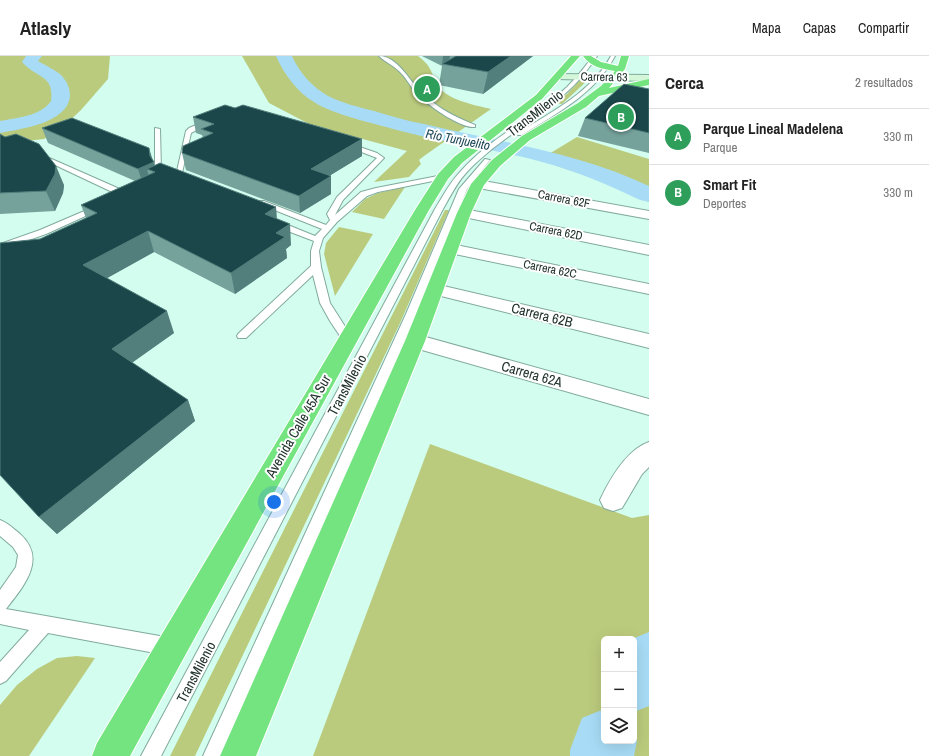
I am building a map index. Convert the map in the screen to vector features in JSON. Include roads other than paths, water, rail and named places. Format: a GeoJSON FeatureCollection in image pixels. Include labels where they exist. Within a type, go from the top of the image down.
{"type":"FeatureCollection","features":[{"type":"Feature","properties":{"kind":"highway","name":"Avenida Calle 45A Sur"},"geometry":{"type":"LineString","coordinates":[[238,756],[415,341],[464,213],[478,184],[487,172],[492,145],[492,132],[524,109],[558,77],[576,56]]}},
{"type":"Feature","properties":{"kind":"highway"},"geometry":{"type":"LineString","coordinates":[[594,97],[615,77],[621,69],[626,56],[633,63]]}},
{"type":"Feature","properties":{"kind":"highway"},"geometry":{"type":"LineString","coordinates":[[591,58],[607,66],[621,69]]}},
{"type":"Feature","properties":{"kind":"highway"},"geometry":{"type":"LineString","coordinates":[[594,97],[622,87],[649,82]]}},
{"type":"Feature","properties":{"kind":"highway","name":"Avenida Calle 45A Sur"},"geometry":{"type":"LineString","coordinates":[[110,756],[422,210],[443,177],[492,145],[521,138],[594,97]]}},
{"type":"Feature","properties":{"kind":"street","name":"Carrera 63"},"geometry":{"type":"LineString","coordinates":[[621,69],[649,73]]}},
{"type":"Feature","properties":{"kind":"street","name":"Carrera 63"},"geometry":{"type":"LineString","coordinates":[[558,77],[649,78]]}},
{"type":"Feature","properties":{"kind":"street","name":"Carrera 62F"},"geometry":{"type":"LineString","coordinates":[[478,184],[649,215]]}},
{"type":"Feature","properties":{"kind":"street","name":"Carrera 62D"},"geometry":{"type":"LineString","coordinates":[[464,213],[649,250]]}},
{"type":"Feature","properties":{"kind":"street","name":"Carrera 62C"},"geometry":{"type":"LineString","coordinates":[[451,249],[649,289]]}},
{"type":"Feature","properties":{"kind":"street","name":"Carrera 62B"},"geometry":{"type":"LineString","coordinates":[[436,289],[649,341]]}},
{"type":"Feature","properties":{"kind":"street","name":"Carrera 62A"},"geometry":{"type":"LineString","coordinates":[[415,341],[649,407]]}},
{"type":"Feature","properties":{"kind":"street"},"geometry":{"type":"LineString","coordinates":[[613,500],[634,467],[649,452]]}},
{"type":"Feature","properties":{"kind":"lane"},"geometry":{"type":"LineString","coordinates":[[381,56],[401,70],[418,92],[433,105],[492,145]]}},
{"type":"Feature","properties":{"kind":"lane","name":"TransMilenio"},"geometry":{"type":"LineString","coordinates":[[521,138],[569,103],[598,77],[613,56]]}},
{"type":"Feature","properties":{"kind":"lane","name":"TransMilenio"},"geometry":{"type":"LineString","coordinates":[[152,756],[454,183],[492,145],[559,96],[579,77],[591,58]]}},
{"type":"Feature","properties":{"kind":"lane"},"geometry":{"type":"LineString","coordinates":[[184,173],[182,158],[188,132],[200,125],[218,119]]}},
{"type":"Feature","properties":{"kind":"lane"},"geometry":{"type":"LineString","coordinates":[[157,129],[158,170],[166,181],[184,173]]}},
{"type":"Feature","properties":{"kind":"lane"},"geometry":{"type":"LineString","coordinates":[[180,132],[175,158],[184,173]]}},
{"type":"Feature","properties":{"kind":"lane"},"geometry":{"type":"LineString","coordinates":[[334,220],[331,214],[333,209],[353,184],[372,169],[381,158],[375,154],[344,144]]}},
{"type":"Feature","properties":{"kind":"lane","name":"TransMilenio"},"geometry":{"type":"LineString","coordinates":[[213,756],[411,314],[463,189],[484,163],[492,145]]}},
{"type":"Feature","properties":{"kind":"lane"},"geometry":{"type":"LineString","coordinates":[[0,247],[43,232],[131,194],[34,153]]}},
{"type":"Feature","properties":{"kind":"lane"},"geometry":{"type":"LineString","coordinates":[[348,339],[335,321],[325,303],[316,267],[315,251],[318,240],[334,220],[364,194],[376,190],[443,177]]}},
{"type":"Feature","properties":{"kind":"lane"},"geometry":{"type":"LineString","coordinates":[[254,200],[327,228]]}},
{"type":"Feature","properties":{"kind":"lane"},"geometry":{"type":"LineString","coordinates":[[267,220],[318,240]]}},
{"type":"Feature","properties":{"kind":"lane"},"geometry":{"type":"LineString","coordinates":[[242,336],[316,267]]}},
{"type":"Feature","properties":{"kind":"lane"},"geometry":{"type":"LineString","coordinates":[[0,527],[23,548],[27,559],[23,571],[0,603]]}},
{"type":"Feature","properties":{"kind":"lane"},"geometry":{"type":"LineString","coordinates":[[0,616],[172,647]]}},
{"type":"Feature","properties":{"kind":"lane"},"geometry":{"type":"LineString","coordinates":[[0,675],[45,624]]}},
{"type":"Feature","properties":{"kind":"waterway","name":"Río Tunjuelito"},"geometry":{"type":"LineString","coordinates":[[0,127],[39,118],[56,108],[60,101],[61,91],[59,84],[53,77],[30,62],[34,56]]}},
{"type":"Feature","properties":{"kind":"waterway","name":"Río Tunjuelito"},"geometry":{"type":"LineString","coordinates":[[284,56],[290,68],[304,86],[321,99],[338,107],[389,122],[556,159],[611,178],[649,195]]}},
{"type":"Feature","properties":{"kind":"waterway","name":"Río Tunjuelito"},"geometry":{"type":"LineString","coordinates":[[637,678],[649,661]]}},
{"type":"Feature","properties":{"kind":"waterway","name":"Río Tunjuelito"},"geometry":{"type":"LineString","coordinates":[[602,756],[604,744]]}},
{"type":"Feature","properties":{"kind":"place","name":"Parque Lineal Madelena"},"geometry":{"type":"Point","coordinates":[427,89]}},
{"type":"Feature","properties":{"kind":"place","name":"Smart Fit"},"geometry":{"type":"Point","coordinates":[621,117]}}]}
